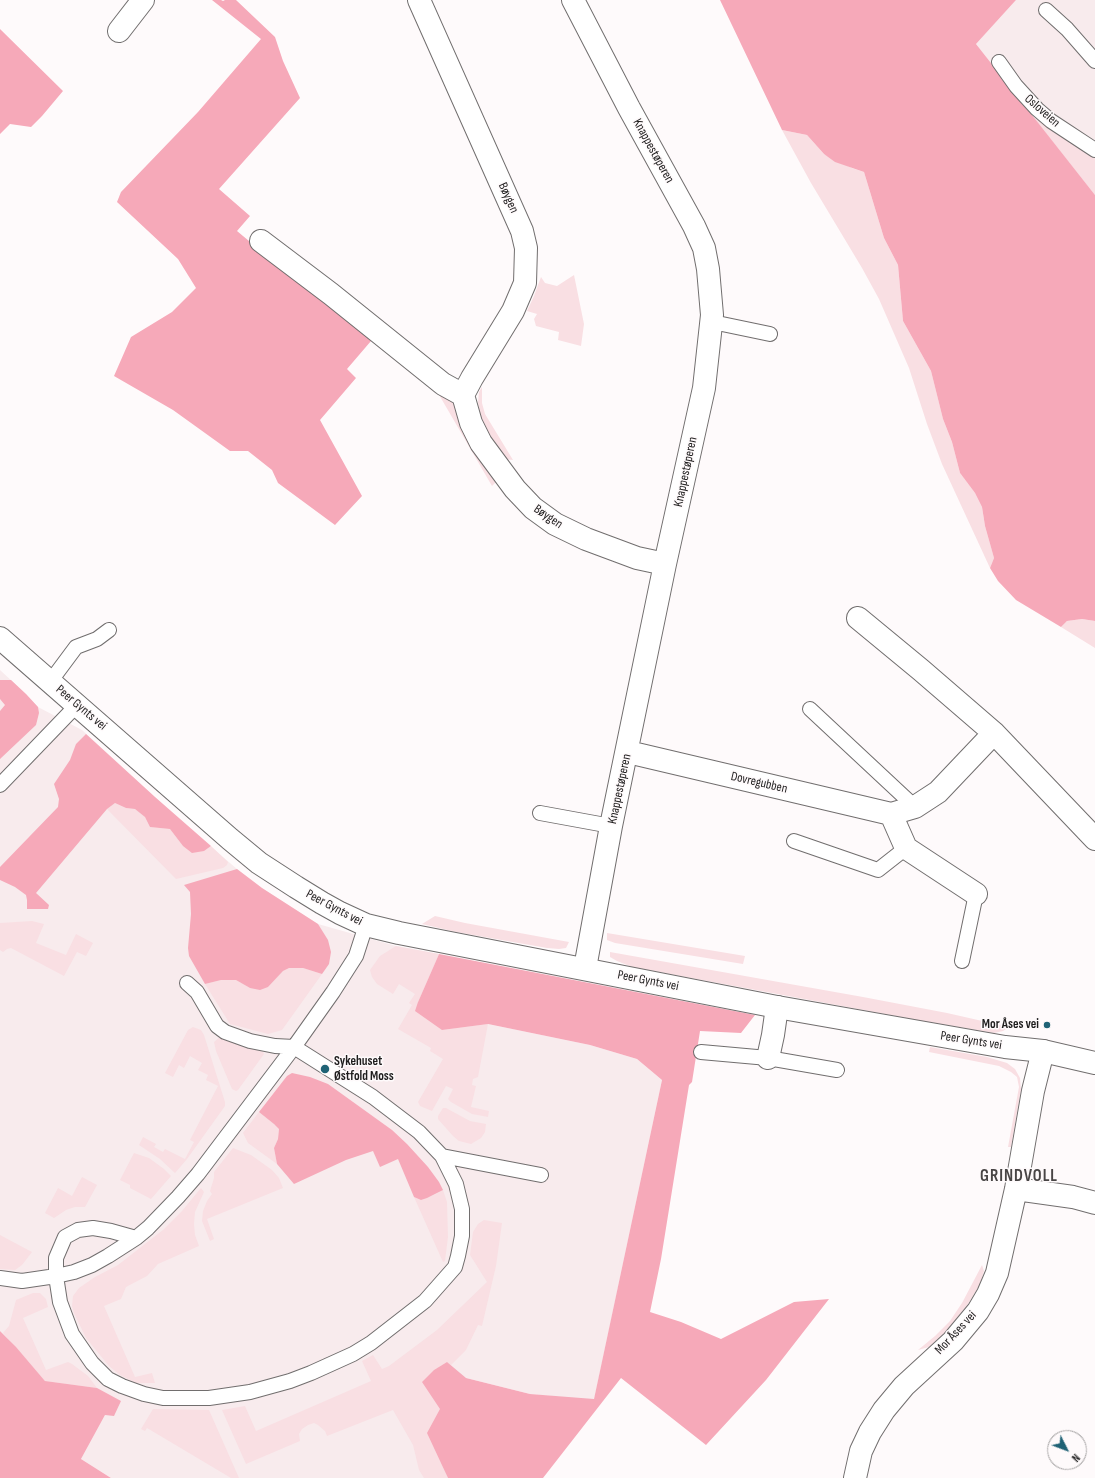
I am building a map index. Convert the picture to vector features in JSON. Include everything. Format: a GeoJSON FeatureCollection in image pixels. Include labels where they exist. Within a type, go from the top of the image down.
{"type":"FeatureCollection","features":[{"type":"Feature","properties":{"kind":"street"},"geometry":{"type":"LineString","coordinates":[[119,31],[143,0]]}},
{"type":"Feature","properties":{"kind":"street","name":"Bøygen"},"geometry":{"type":"LineString","coordinates":[[419,0],[522,231],[526,248],[525,283],[513,311],[463,395],[481,443],[515,489],[532,508],[555,524],[586,539],[637,558],[666,564]]}},
{"type":"Feature","properties":{"kind":"street","name":"Knappestøperen"},"geometry":{"type":"LineString","coordinates":[[573,0],[629,108],[694,226],[701,243],[708,269],[712,315],[704,388],[666,564],[628,752],[611,826],[585,968]]}},
{"type":"Feature","properties":{"kind":"street"},"geometry":{"type":"LineString","coordinates":[[261,241],[338,299],[443,384],[463,395]]}},
{"type":"Feature","properties":{"kind":"street"},"geometry":{"type":"LineString","coordinates":[[858,618],[994,733],[1095,839]]}},
{"type":"Feature","properties":{"kind":"street","name":"Peer Gynts vei"},"geometry":{"type":"LineString","coordinates":[[0,638],[259,863],[322,903],[366,925],[399,933],[585,968],[777,1007],[997,1045],[1042,1051],[1095,1062]]}},
{"type":"Feature","properties":{"kind":"street"},"geometry":{"type":"LineString","coordinates":[[976,894],[906,848],[891,814],[914,807],[938,792],[994,733]]}},
{"type":"Feature","properties":{"kind":"street","name":"Dovregubben"},"geometry":{"type":"LineString","coordinates":[[628,752],[891,814]]}},
{"type":"Feature","properties":{"kind":"street"},"geometry":{"type":"LineString","coordinates":[[768,1058],[774,1035],[777,1007]]}},
{"type":"Feature","properties":{"kind":"street","name":"Mor Åses vei"},"geometry":{"type":"LineString","coordinates":[[855,1478],[861,1451],[870,1432],[884,1410],[904,1386],[953,1341],[978,1311],[988,1294],[997,1273],[1016,1189],[1033,1091],[1042,1051]]}},
{"type":"Feature","properties":{"kind":"street"},"geometry":{"type":"LineString","coordinates":[[1016,1189],[1072,1197],[1095,1203]]}},
{"type":"Feature","properties":{"kind":"lane"},"geometry":{"type":"LineString","coordinates":[[1046,10],[1067,29],[1095,61]]}},
{"type":"Feature","properties":{"kind":"lane","name":"Osloveien"},"geometry":{"type":"LineString","coordinates":[[999,62],[1016,86],[1037,109],[1051,121],[1095,150]]}},
{"type":"Feature","properties":{"kind":"lane"},"geometry":{"type":"LineString","coordinates":[[711,323],[770,334]]}},
{"type":"Feature","properties":{"kind":"lane"},"geometry":{"type":"LineString","coordinates":[[50,682],[76,647],[97,640],[109,630]]}},
{"type":"Feature","properties":{"kind":"lane"},"geometry":{"type":"LineString","coordinates":[[0,785],[77,704]]}},
{"type":"Feature","properties":{"kind":"lane"},"geometry":{"type":"LineString","coordinates":[[810,709],[914,807]]}},
{"type":"Feature","properties":{"kind":"lane"},"geometry":{"type":"LineString","coordinates":[[540,813],[611,826]]}},
{"type":"Feature","properties":{"kind":"lane"},"geometry":{"type":"LineString","coordinates":[[794,841],[878,870],[906,848]]}},
{"type":"Feature","properties":{"kind":"lane"},"geometry":{"type":"LineString","coordinates":[[962,961],[976,894]]}},
{"type":"Feature","properties":{"kind":"lane"},"geometry":{"type":"LineString","coordinates":[[0,1278],[22,1281],[74,1272],[92,1265],[136,1238],[148,1228],[198,1174],[294,1047],[333,992],[356,956],[366,925]]}},
{"type":"Feature","properties":{"kind":"lane"},"geometry":{"type":"LineString","coordinates":[[136,1238],[93,1228],[78,1230],[65,1237],[56,1258],[56,1276],[60,1302],[72,1334],[92,1364],[108,1379],[122,1386],[144,1394],[163,1398],[209,1398],[250,1392],[290,1381],[352,1354],[371,1342],[424,1301],[454,1267],[462,1236],[462,1209],[456,1184],[442,1156],[419,1132],[379,1101],[294,1047],[275,1046],[256,1042],[225,1032],[217,1026],[196,992],[187,982]]}},
{"type":"Feature","properties":{"kind":"lane"},"geometry":{"type":"LineString","coordinates":[[701,1052],[768,1058],[837,1070]]}},
{"type":"Feature","properties":{"kind":"lane"},"geometry":{"type":"LineString","coordinates":[[442,1156],[541,1175]]}},
{"type":"Feature","properties":{"kind":"shaded area"},"geometry":{"type":"Polygon","coordinates":[[[212,0],[236,0],[275,37],[283,61],[300,98],[219,189],[250,216],[237,231],[279,266],[373,334],[371,341],[347,369],[356,378],[320,420],[362,496],[335,525],[278,483],[272,470],[248,451],[230,451],[173,410],[114,376],[131,337],[172,312],[196,288],[178,259],[117,202],[121,192],[198,112],[261,39],[212,0]]]}},
{"type":"Feature","properties":{"kind":"shaded area"},"geometry":{"type":"Polygon","coordinates":[[[720,0],[1016,0],[976,44],[1095,195],[1095,621],[1082,619],[1067,621],[1061,627],[1016,600],[998,581],[990,568],[994,558],[985,526],[982,507],[975,493],[960,473],[952,442],[943,419],[931,371],[903,321],[898,265],[884,238],[864,172],[835,162],[824,154],[807,135],[782,130],[720,0]]]}},
{"type":"Feature","properties":{"kind":"shaded area"},"geometry":{"type":"Polygon","coordinates":[[[1016,0],[1095,0],[1095,195],[976,44],[1016,0]]]}},
{"type":"Feature","properties":{"kind":"shaded area"},"geometry":{"type":"Polygon","coordinates":[[[0,29],[63,91],[31,127],[10,124],[0,134],[0,29]]]}},
{"type":"Feature","properties":{"kind":"shaded area"},"geometry":{"type":"Polygon","coordinates":[[[1034,118],[1095,156],[1095,195],[1034,118]]]}},
{"type":"Feature","properties":{"kind":"shaded area"},"geometry":{"type":"Polygon","coordinates":[[[782,130],[807,135],[824,154],[852,168],[864,172],[884,238],[898,265],[903,321],[931,371],[943,419],[952,442],[960,473],[975,493],[982,507],[985,526],[994,558],[990,568],[942,464],[909,368],[879,299],[811,183],[782,130]]]}},
{"type":"Feature","properties":{"kind":"shaded area"},"geometry":{"type":"Polygon","coordinates":[[[574,275],[584,324],[581,346],[558,340],[559,332],[536,326],[534,319],[537,314],[527,311],[541,277],[545,283],[557,286],[574,275]]]}},
{"type":"Feature","properties":{"kind":"shaded area"},"geometry":{"type":"Polygon","coordinates":[[[482,387],[482,403],[485,414],[513,460],[504,459],[494,445],[480,418],[478,402],[479,392],[482,387]]]}},
{"type":"Feature","properties":{"kind":"shaded area"},"geometry":{"type":"Polygon","coordinates":[[[438,393],[457,398],[496,482],[492,486],[438,393]]]}},
{"type":"Feature","properties":{"kind":"shaded area"},"geometry":{"type":"Polygon","coordinates":[[[1082,619],[1095,621],[1095,648],[1061,627],[1067,621],[1082,619]]]}},
{"type":"Feature","properties":{"kind":"shaded area","name":"Sykehuset Østfold Moss"},"geometry":{"type":"Polygon","coordinates":[[[0,670],[38,707],[82,730],[182,822],[237,869],[262,888],[318,924],[396,946],[439,954],[418,1002],[488,1024],[590,1045],[637,1059],[662,1080],[594,1400],[530,1394],[466,1378],[444,1468],[448,1478],[111,1478],[81,1459],[105,1415],[45,1381],[0,1331],[0,670]]]}},
{"type":"Feature","properties":{"kind":"shaded area"},"geometry":{"type":"Polygon","coordinates":[[[0,680],[11,680],[38,707],[39,713],[36,725],[0,759],[0,711],[5,705],[0,699],[0,680]]]}},
{"type":"Feature","properties":{"kind":"shaded area"},"geometry":{"type":"Polygon","coordinates":[[[86,734],[211,846],[204,851],[192,853],[183,846],[170,829],[150,827],[145,817],[135,809],[126,808],[115,803],[107,809],[36,893],[49,905],[48,909],[27,909],[26,895],[15,887],[0,880],[0,867],[58,807],[59,799],[54,784],[70,760],[76,744],[86,734]]]}},
{"type":"Feature","properties":{"kind":"shaded area"},"geometry":{"type":"Polygon","coordinates":[[[115,803],[126,808],[135,809],[145,817],[150,827],[170,829],[183,846],[204,851],[211,846],[228,862],[227,865],[223,868],[176,879],[107,809],[115,803]]]}},
{"type":"Feature","properties":{"kind":"shaded area"},"geometry":{"type":"Polygon","coordinates":[[[237,869],[262,888],[318,924],[328,940],[331,952],[329,964],[322,974],[303,968],[289,968],[283,971],[268,987],[260,990],[250,988],[236,980],[221,980],[205,984],[189,956],[188,948],[191,914],[190,892],[184,885],[237,869]]]}},
{"type":"Feature","properties":{"kind":"shaded area"},"geometry":{"type":"Polygon","coordinates":[[[435,916],[569,942],[566,948],[547,948],[456,932],[422,924],[435,916]]]}},
{"type":"Feature","properties":{"kind":"shaded area"},"geometry":{"type":"Polygon","coordinates":[[[32,921],[44,924],[36,943],[66,955],[76,934],[93,943],[86,956],[77,952],[64,976],[11,948],[3,952],[0,950],[0,923],[32,921]]]}},
{"type":"Feature","properties":{"kind":"shaded area"},"geometry":{"type":"Polygon","coordinates":[[[607,933],[745,956],[743,964],[615,943],[607,940],[607,933]]]}},
{"type":"Feature","properties":{"kind":"shaded area"},"geometry":{"type":"Polygon","coordinates":[[[396,946],[439,954],[418,1002],[442,1030],[488,1024],[478,1077],[473,1079],[472,1085],[476,1086],[471,1107],[489,1111],[488,1117],[472,1114],[451,1102],[448,1099],[453,1089],[446,1086],[432,1111],[420,1106],[418,1102],[443,1059],[430,1051],[431,1048],[398,1029],[412,1005],[409,1003],[415,994],[399,984],[393,994],[377,984],[372,977],[370,970],[380,956],[396,946]]]}},
{"type":"Feature","properties":{"kind":"shaded area"},"geometry":{"type":"Polygon","coordinates":[[[610,952],[947,1013],[1008,1028],[994,1033],[632,967],[610,957],[610,952]]]}},
{"type":"Feature","properties":{"kind":"shaded area"},"geometry":{"type":"Polygon","coordinates":[[[439,954],[755,1015],[741,1033],[700,1031],[692,1082],[689,1085],[661,1259],[650,1312],[681,1322],[721,1339],[794,1302],[829,1299],[766,1380],[706,1445],[621,1378],[543,1478],[448,1478],[427,1433],[440,1409],[422,1382],[434,1370],[447,1362],[466,1378],[530,1394],[594,1399],[662,1080],[637,1059],[590,1045],[488,1024],[442,1030],[415,1011],[439,954]]]}},
{"type":"Feature","properties":{"kind":"shaded area"},"geometry":{"type":"Polygon","coordinates":[[[289,968],[303,968],[322,974],[282,1030],[268,1034],[230,1024],[205,984],[221,980],[236,980],[250,988],[268,987],[283,971],[289,968]]]}},
{"type":"Feature","properties":{"kind":"shaded area"},"geometry":{"type":"Polygon","coordinates":[[[193,1027],[201,1030],[204,1035],[225,1106],[187,1159],[175,1173],[160,1159],[139,1145],[143,1137],[156,1144],[154,1147],[163,1152],[165,1149],[185,1159],[194,1142],[190,1140],[218,1086],[206,1080],[208,1075],[198,1070],[202,1063],[190,1056],[184,1068],[179,1065],[173,1077],[165,1073],[188,1030],[193,1027]]]}},
{"type":"Feature","properties":{"kind":"shaded area"},"geometry":{"type":"Polygon","coordinates":[[[220,1037],[263,1052],[264,1054],[236,1091],[232,1089],[216,1051],[214,1042],[220,1037]]]}},
{"type":"Feature","properties":{"kind":"shaded area"},"geometry":{"type":"Polygon","coordinates":[[[930,1047],[987,1057],[1007,1063],[1015,1069],[1020,1078],[1021,1090],[1011,1147],[1008,1147],[1019,1087],[1017,1077],[999,1066],[929,1052],[930,1047]]]}},
{"type":"Feature","properties":{"kind":"shaded area"},"geometry":{"type":"Polygon","coordinates":[[[292,1073],[310,1077],[328,1084],[392,1130],[428,1167],[443,1190],[421,1200],[414,1197],[398,1159],[380,1167],[373,1151],[346,1160],[294,1184],[277,1164],[274,1148],[278,1139],[279,1129],[259,1112],[287,1076],[292,1073]]]}},
{"type":"Feature","properties":{"kind":"shaded area"},"geometry":{"type":"Polygon","coordinates":[[[443,1108],[446,1108],[470,1121],[486,1124],[485,1132],[481,1138],[471,1144],[459,1141],[438,1119],[438,1116],[443,1108]]]}},
{"type":"Feature","properties":{"kind":"shaded area"},"geometry":{"type":"Polygon","coordinates":[[[259,1112],[279,1129],[278,1139],[274,1148],[277,1164],[248,1143],[243,1133],[259,1112]]]}},
{"type":"Feature","properties":{"kind":"shaded area"},"geometry":{"type":"Polygon","coordinates":[[[233,1148],[251,1155],[272,1170],[279,1178],[283,1188],[207,1219],[214,1239],[210,1241],[202,1221],[203,1211],[212,1194],[210,1191],[214,1178],[214,1172],[233,1148]]]}},
{"type":"Feature","properties":{"kind":"shaded area"},"geometry":{"type":"Polygon","coordinates":[[[134,1153],[149,1158],[171,1176],[151,1199],[130,1188],[130,1185],[120,1180],[134,1153]]]}},
{"type":"Feature","properties":{"kind":"shaded area"},"geometry":{"type":"Polygon","coordinates":[[[82,1177],[97,1185],[85,1207],[75,1207],[66,1210],[54,1218],[45,1213],[58,1188],[72,1196],[82,1177]]]}},
{"type":"Feature","properties":{"kind":"shaded area"},"geometry":{"type":"Polygon","coordinates":[[[201,1188],[204,1192],[195,1212],[194,1224],[195,1235],[199,1246],[158,1264],[147,1276],[126,1287],[121,1299],[104,1306],[135,1377],[152,1373],[155,1383],[136,1383],[120,1375],[109,1366],[86,1338],[74,1313],[72,1306],[73,1296],[79,1288],[95,1277],[118,1265],[163,1230],[182,1211],[201,1188]]]}},
{"type":"Feature","properties":{"kind":"shaded area"},"geometry":{"type":"Polygon","coordinates":[[[443,1190],[447,1202],[448,1237],[445,1261],[443,1262],[414,1197],[421,1200],[443,1190]]]}},
{"type":"Feature","properties":{"kind":"shaded area"},"geometry":{"type":"Polygon","coordinates":[[[484,1220],[502,1223],[496,1266],[482,1326],[478,1325],[466,1350],[451,1365],[447,1362],[434,1370],[441,1409],[444,1468],[448,1478],[424,1478],[419,1470],[413,1445],[393,1410],[327,1436],[325,1431],[318,1425],[314,1423],[308,1425],[302,1429],[299,1434],[300,1441],[246,1464],[222,1410],[245,1406],[256,1431],[371,1381],[362,1361],[373,1355],[382,1369],[389,1366],[437,1330],[487,1282],[470,1255],[473,1232],[478,1224],[484,1220]]]}},
{"type":"Feature","properties":{"kind":"shaded area"},"geometry":{"type":"Polygon","coordinates":[[[0,1235],[32,1252],[22,1265],[15,1270],[0,1269],[0,1235]]]}},
{"type":"Feature","properties":{"kind":"shaded area"},"geometry":{"type":"Polygon","coordinates":[[[982,1265],[984,1271],[980,1284],[968,1304],[945,1333],[929,1347],[918,1350],[950,1321],[962,1303],[982,1265]]]}},
{"type":"Feature","properties":{"kind":"shaded area"},"geometry":{"type":"Polygon","coordinates":[[[33,1293],[40,1293],[46,1299],[48,1307],[23,1318],[46,1370],[68,1362],[88,1376],[97,1388],[45,1381],[3,1333],[9,1326],[16,1300],[33,1293]]]}},
{"type":"Feature","properties":{"kind":"shaded area"},"geometry":{"type":"Polygon","coordinates":[[[0,1331],[45,1381],[97,1388],[121,1401],[114,1416],[105,1415],[81,1459],[111,1478],[0,1478],[0,1331]]]}},
{"type":"Feature","properties":{"kind":"shaded area"},"geometry":{"type":"Polygon","coordinates":[[[153,1409],[209,1410],[239,1478],[231,1478],[147,1428],[145,1431],[141,1429],[153,1409]]]}},
{"type":"Feature","properties":{"kind":"place","name":"Mor Åses vei"},"geometry":{"type":"Point","coordinates":[1047,1025]}},
{"type":"Feature","properties":{"kind":"place","name":"Sykehuset Østfold Moss"},"geometry":{"type":"Point","coordinates":[325,1069]}},
{"type":"Feature","properties":{"kind":"district","name":"GRINDVOLL"},"geometry":{"type":"Point","coordinates":[1019,1177]}}]}
